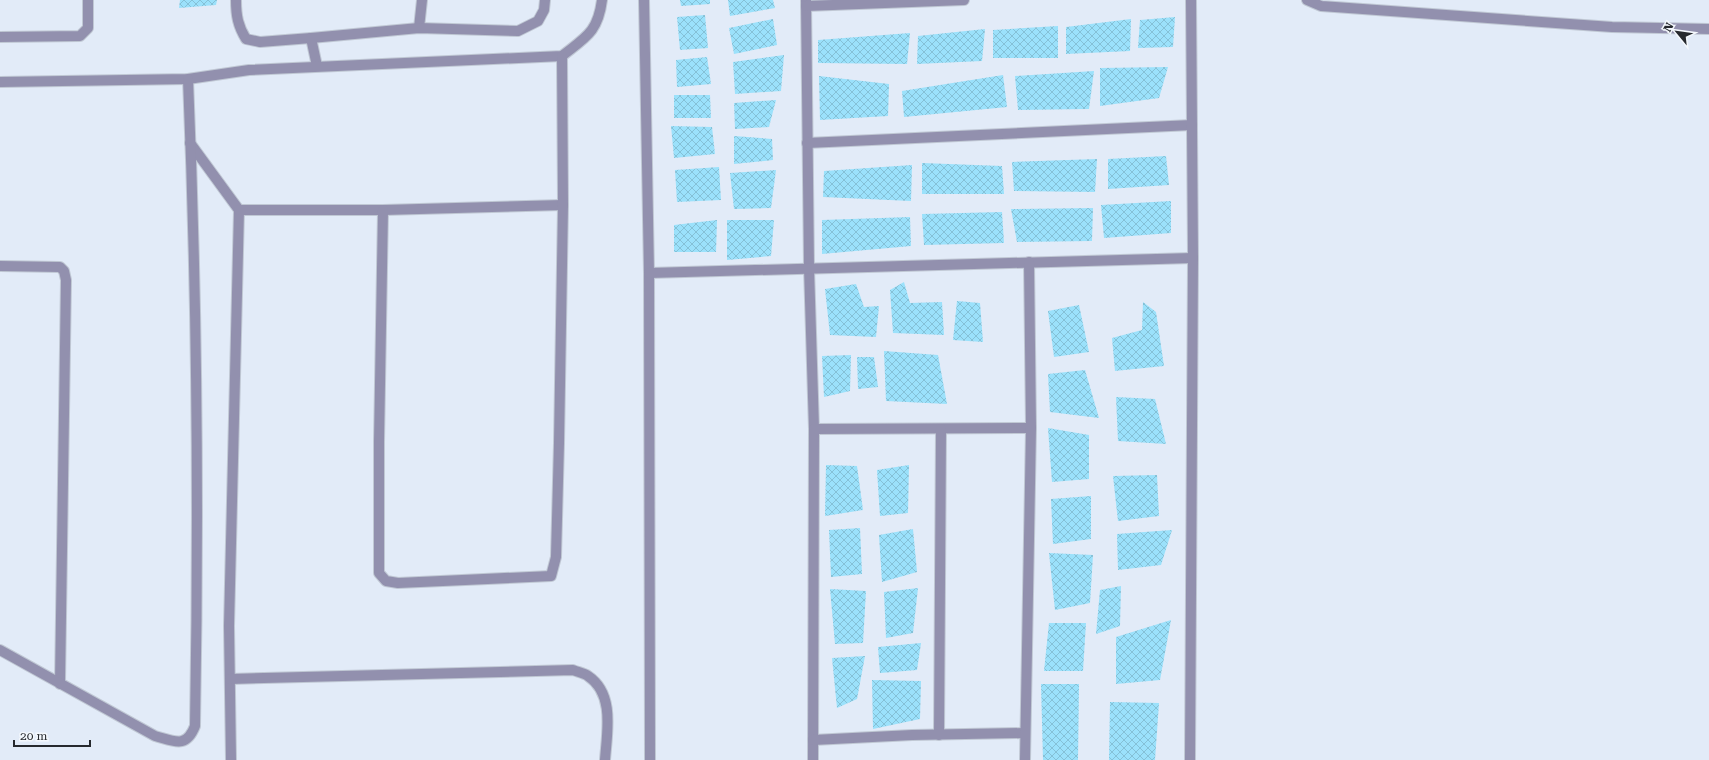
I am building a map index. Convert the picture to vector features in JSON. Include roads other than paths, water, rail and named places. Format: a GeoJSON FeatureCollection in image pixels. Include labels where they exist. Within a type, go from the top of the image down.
{"type":"FeatureCollection","features":[{"type":"Feature","properties":{"kind":"street"},"geometry":{"type":"LineString","coordinates":[[0,37],[80,36],[88,28],[88,0]]}},
{"type":"Feature","properties":{"kind":"street"},"geometry":{"type":"LineString","coordinates":[[236,0],[236,16],[246,39],[260,42],[419,28],[518,31],[538,21],[544,10],[546,0]]}},
{"type":"Feature","properties":{"kind":"street"},"geometry":{"type":"LineString","coordinates":[[419,28],[422,0]]}},
{"type":"Feature","properties":{"kind":"street"},"geometry":{"type":"LineString","coordinates":[[0,82],[188,79],[249,70],[562,56],[590,34],[599,19],[602,0]]}},
{"type":"Feature","properties":{"kind":"street"},"geometry":{"type":"LineString","coordinates":[[644,0],[648,273],[650,760]]}},
{"type":"Feature","properties":{"kind":"street"},"geometry":{"type":"LineString","coordinates":[[813,760],[814,429],[809,268],[806,3],[964,0]]}},
{"type":"Feature","properties":{"kind":"street"},"geometry":{"type":"LineString","coordinates":[[1190,760],[1193,258],[1191,0]]}},
{"type":"Feature","properties":{"kind":"street"},"geometry":{"type":"LineString","coordinates":[[1307,0],[1321,6],[1612,27],[1709,29]]}},
{"type":"Feature","properties":{"kind":"street"},"geometry":{"type":"LineString","coordinates":[[311,38],[316,66]]}},
{"type":"Feature","properties":{"kind":"street"},"geometry":{"type":"LineString","coordinates":[[383,210],[379,442],[379,573],[386,581],[398,583],[551,576],[556,556],[563,205],[562,56]]}},
{"type":"Feature","properties":{"kind":"street"},"geometry":{"type":"LineString","coordinates":[[0,650],[155,736],[176,742],[185,741],[191,736],[195,726],[197,587],[194,255],[188,79]]}},
{"type":"Feature","properties":{"kind":"street"},"geometry":{"type":"LineString","coordinates":[[807,143],[1192,125]]}},
{"type":"Feature","properties":{"kind":"street"},"geometry":{"type":"LineString","coordinates":[[190,143],[239,210],[229,626],[231,760]]}},
{"type":"Feature","properties":{"kind":"street"},"geometry":{"type":"LineString","coordinates":[[239,210],[383,210],[563,205]]}},
{"type":"Feature","properties":{"kind":"street"},"geometry":{"type":"LineString","coordinates":[[648,273],[1193,258]]}},
{"type":"Feature","properties":{"kind":"street"},"geometry":{"type":"LineString","coordinates":[[1025,760],[1024,733],[1031,428],[1029,262]]}},
{"type":"Feature","properties":{"kind":"street"},"geometry":{"type":"LineString","coordinates":[[0,266],[60,267],[64,271],[66,280],[60,684]]}},
{"type":"Feature","properties":{"kind":"street"},"geometry":{"type":"LineString","coordinates":[[814,429],[1031,428]]}},
{"type":"Feature","properties":{"kind":"street"},"geometry":{"type":"LineString","coordinates":[[939,735],[941,429]]}},
{"type":"Feature","properties":{"kind":"street"},"geometry":{"type":"LineString","coordinates":[[230,679],[573,670],[587,676],[605,697],[608,710],[605,760]]}},
{"type":"Feature","properties":{"kind":"street"},"geometry":{"type":"LineString","coordinates":[[813,740],[1024,733]]}}]}
